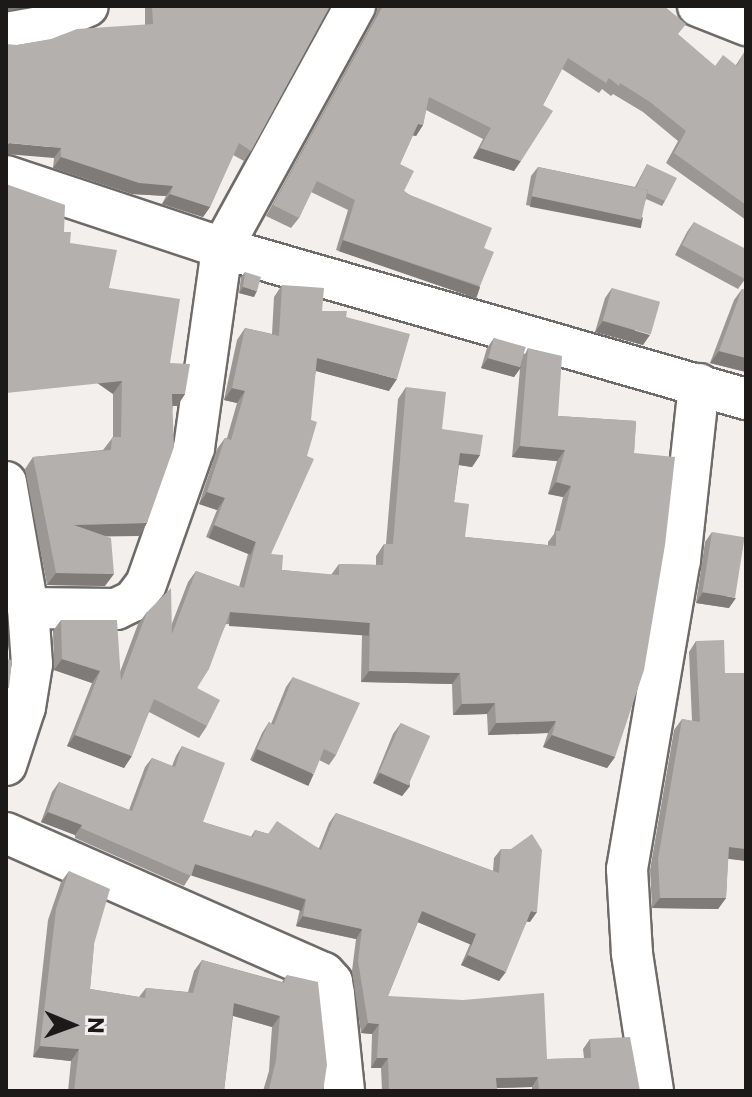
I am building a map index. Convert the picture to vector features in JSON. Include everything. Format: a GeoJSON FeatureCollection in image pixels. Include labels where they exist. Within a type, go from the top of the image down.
{"type":"FeatureCollection","features":[{"type":"Feature","properties":{"kind":"street"},"geometry":{"type":"LineString","coordinates":[[6,33],[40,27],[88,6]]}},
{"type":"Feature","properties":{"kind":"street"},"geometry":{"type":"LineString","coordinates":[[28,608],[116,609],[133,601],[146,584],[194,448],[222,248],[355,6]]}},
{"type":"Feature","properties":{"kind":"street"},"geometry":{"type":"LineString","coordinates":[[698,6],[746,25]]}},
{"type":"Feature","properties":{"kind":"street"},"geometry":{"type":"LineString","coordinates":[[6,176],[222,248],[746,399]]}},
{"type":"Feature","properties":{"kind":"street"},"geometry":{"type":"LineString","coordinates":[[653,1091],[632,953],[627,869],[680,560],[699,384]]}},
{"type":"Feature","properties":{"kind":"street"},"geometry":{"type":"LineString","coordinates":[[6,482],[28,608],[32,664],[25,707],[6,765]]}},
{"type":"Feature","properties":{"kind":"street"},"geometry":{"type":"LineString","coordinates":[[6,833],[324,973],[332,982],[344,1091]]}},
{"type":"Feature","properties":{"kind":"building"},"geometry":{"type":"Polygon","coordinates":[[[152,6],[330,6],[251,151],[239,143],[210,207],[170,194],[173,186],[139,183],[61,157],[61,148],[9,143],[6,146],[6,44],[51,39],[77,29],[153,24],[152,6]]]}},
{"type":"Feature","properties":{"kind":"building"},"geometry":{"type":"Polygon","coordinates":[[[383,6],[664,6],[686,24],[678,34],[715,66],[723,55],[737,66],[746,51],[746,205],[674,153],[686,131],[620,83],[619,86],[609,78],[606,83],[568,58],[543,105],[553,111],[521,161],[480,148],[491,128],[429,97],[423,125],[418,124],[400,164],[414,171],[404,191],[408,194],[492,228],[484,248],[494,252],[480,286],[343,240],[355,200],[317,181],[299,218],[273,205],[383,6]]]}},
{"type":"Feature","properties":{"kind":"building"},"geometry":{"type":"Polygon","coordinates":[[[647,164],[677,178],[665,201],[647,193],[648,190],[636,188],[647,164]]]}},
{"type":"Feature","properties":{"kind":"building"},"geometry":{"type":"Polygon","coordinates":[[[538,167],[648,190],[641,220],[532,196],[538,167]]]}},
{"type":"Feature","properties":{"kind":"building"},"geometry":{"type":"Polygon","coordinates":[[[6,184],[65,205],[64,232],[71,232],[70,243],[117,250],[109,288],[180,299],[170,363],[190,364],[185,394],[172,394],[174,447],[147,523],[74,525],[111,538],[114,574],[56,573],[33,457],[111,450],[112,437],[121,437],[122,381],[6,393],[6,184]]]}},
{"type":"Feature","properties":{"kind":"building"},"geometry":{"type":"Polygon","coordinates":[[[694,222],[746,249],[745,279],[682,245],[694,222]]]}},
{"type":"Feature","properties":{"kind":"building"},"geometry":{"type":"Polygon","coordinates":[[[245,272],[261,277],[257,291],[243,287],[245,272]]]}},
{"type":"Feature","properties":{"kind":"building"},"geometry":{"type":"Polygon","coordinates":[[[282,285],[324,288],[322,311],[347,311],[346,317],[410,334],[397,379],[317,358],[311,420],[317,422],[307,456],[314,459],[271,554],[283,555],[282,570],[339,575],[339,564],[383,565],[384,544],[393,544],[406,387],[446,392],[442,429],[483,435],[480,455],[460,453],[454,502],[469,504],[465,537],[556,546],[556,531],[560,531],[571,486],[556,482],[565,450],[520,446],[528,348],[562,356],[558,416],[636,421],[634,453],[675,457],[665,545],[644,670],[615,757],[552,735],[556,721],[496,723],[495,703],[462,704],[460,673],[369,671],[370,623],[230,612],[209,669],[197,688],[220,700],[207,726],[154,699],[132,756],[75,735],[100,671],[62,659],[61,620],[117,620],[121,681],[147,612],[171,588],[172,634],[196,571],[244,588],[256,542],[214,525],[225,498],[207,492],[225,438],[231,440],[245,391],[232,388],[245,328],[279,336],[282,285]]]}},
{"type":"Feature","properties":{"kind":"building"},"geometry":{"type":"Polygon","coordinates":[[[612,288],[660,302],[651,334],[603,321],[612,288]]]}},
{"type":"Feature","properties":{"kind":"building"},"geometry":{"type":"Polygon","coordinates":[[[742,289],[746,290],[746,358],[719,351],[742,289]]]}},
{"type":"Feature","properties":{"kind":"building"},"geometry":{"type":"Polygon","coordinates":[[[494,338],[526,347],[520,367],[488,358],[494,338]]]}},
{"type":"Feature","properties":{"kind":"building"},"geometry":{"type":"Polygon","coordinates":[[[712,532],[745,537],[735,597],[702,592],[712,532]]]}},
{"type":"Feature","properties":{"kind":"building"},"geometry":{"type":"Polygon","coordinates":[[[724,640],[725,673],[746,673],[746,849],[729,847],[726,898],[660,898],[658,859],[682,719],[700,722],[696,641],[724,640]]]}},
{"type":"Feature","properties":{"kind":"building"},"geometry":{"type":"Polygon","coordinates":[[[6,659],[12,660],[9,688],[6,688],[6,659]]]}},
{"type":"Feature","properties":{"kind":"building"},"geometry":{"type":"Polygon","coordinates":[[[293,677],[360,703],[336,755],[324,749],[314,774],[257,749],[269,722],[274,725],[293,677]]]}},
{"type":"Feature","properties":{"kind":"building"},"geometry":{"type":"Polygon","coordinates":[[[401,723],[430,736],[408,785],[379,772],[401,723]]]}},
{"type":"Feature","properties":{"kind":"building"},"geometry":{"type":"Polygon","coordinates":[[[182,746],[225,763],[203,822],[253,837],[255,830],[268,834],[277,821],[321,850],[336,813],[499,873],[501,849],[511,849],[532,834],[542,850],[537,912],[531,911],[506,972],[468,955],[476,934],[422,911],[388,996],[463,1000],[544,993],[547,1059],[591,1058],[590,1039],[630,1037],[640,1091],[539,1091],[538,1077],[496,1078],[497,1089],[389,1091],[388,1058],[377,1058],[379,1024],[368,1023],[358,961],[362,929],[303,916],[306,899],[195,864],[191,876],[48,812],[59,782],[132,811],[152,758],[175,767],[182,746]]]}},
{"type":"Feature","properties":{"kind":"building"},"geometry":{"type":"Polygon","coordinates":[[[69,871],[110,889],[94,944],[90,989],[145,998],[146,988],[193,993],[202,960],[284,983],[287,975],[318,982],[327,1065],[323,1091],[269,1089],[276,1060],[280,1016],[234,1003],[224,1091],[74,1091],[79,1049],[40,1046],[56,909],[69,871]]]}}]}
